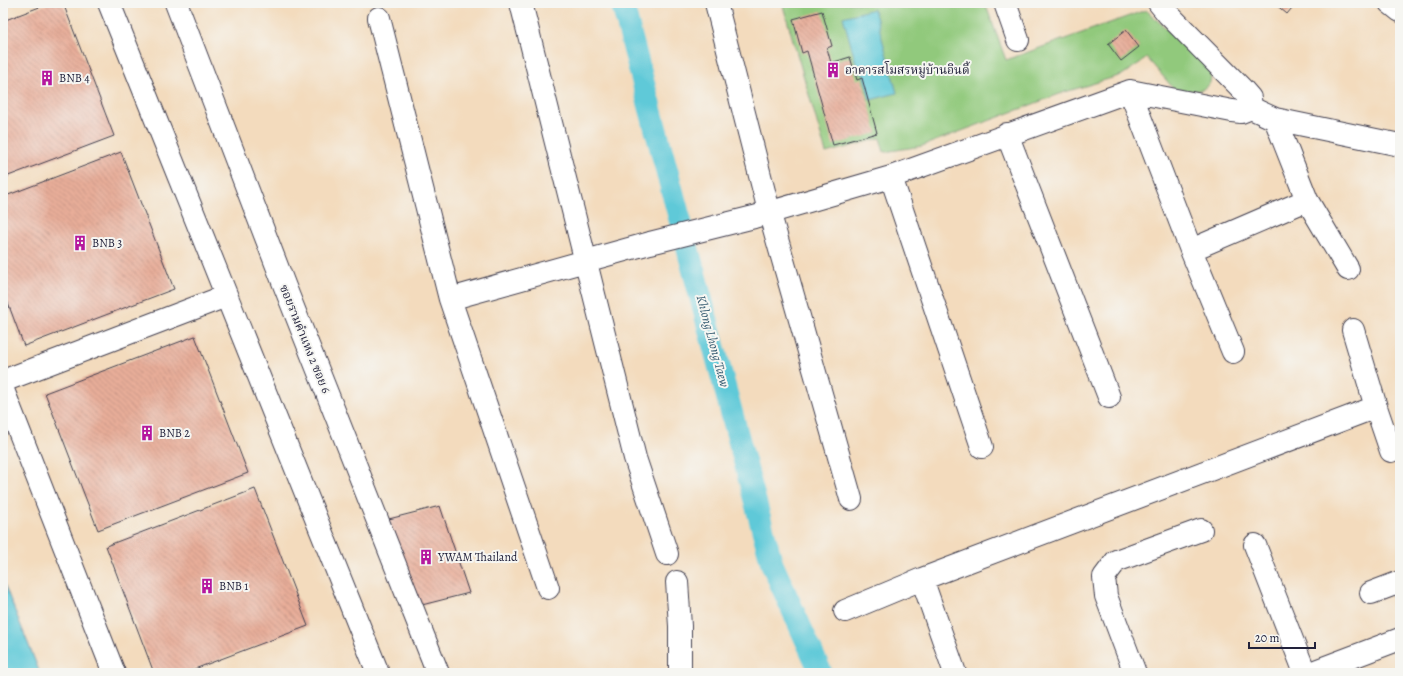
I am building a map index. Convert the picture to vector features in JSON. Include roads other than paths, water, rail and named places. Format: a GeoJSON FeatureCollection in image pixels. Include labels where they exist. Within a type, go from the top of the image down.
{"type":"FeatureCollection","features":[{"type":"Feature","properties":{"kind":"street"},"geometry":{"type":"LineString","coordinates":[[108,3],[378,673]]}},
{"type":"Feature","properties":{"kind":"street","name":"ซอยรามคำแหง 2 ซอย 6"},"geometry":{"type":"LineString","coordinates":[[176,3],[285,287],[438,673]]}},
{"type":"Feature","properties":{"kind":"street"},"geometry":{"type":"LineString","coordinates":[[521,3],[636,458],[666,554]]}},
{"type":"Feature","properties":{"kind":"street"},"geometry":{"type":"LineString","coordinates":[[716,3],[769,212],[851,499]]}},
{"type":"Feature","properties":{"kind":"street"},"geometry":{"type":"LineString","coordinates":[[1005,3],[1018,40]]}},
{"type":"Feature","properties":{"kind":"street"},"geometry":{"type":"LineString","coordinates":[[1158,3],[1244,90],[1250,98],[1251,108]]}},
{"type":"Feature","properties":{"kind":"street"},"geometry":{"type":"LineString","coordinates":[[1390,3],[1400,11]]}},
{"type":"Feature","properties":{"kind":"street"},"geometry":{"type":"LineString","coordinates":[[379,18],[450,299],[548,588]]}},
{"type":"Feature","properties":{"kind":"street"},"geometry":{"type":"LineString","coordinates":[[450,299],[650,242],[754,217],[890,177],[1130,91],[1232,111],[1241,112],[1251,108],[1275,119],[1400,145]]}},
{"type":"Feature","properties":{"kind":"street"},"geometry":{"type":"LineString","coordinates":[[1130,91],[1191,250],[1233,352]]}},
{"type":"Feature","properties":{"kind":"street"},"geometry":{"type":"LineString","coordinates":[[1275,119],[1307,200],[1348,269]]}},
{"type":"Feature","properties":{"kind":"street"},"geometry":{"type":"LineString","coordinates":[[1007,134],[1108,397]]}},
{"type":"Feature","properties":{"kind":"street"},"geometry":{"type":"LineString","coordinates":[[890,177],[982,448]]}},
{"type":"Feature","properties":{"kind":"street"},"geometry":{"type":"LineString","coordinates":[[1191,250],[1307,200]]}},
{"type":"Feature","properties":{"kind":"street"},"geometry":{"type":"LineString","coordinates":[[3,381],[226,296]]}},
{"type":"Feature","properties":{"kind":"street"},"geometry":{"type":"LineString","coordinates":[[1353,330],[1391,451]]}},
{"type":"Feature","properties":{"kind":"street"},"geometry":{"type":"LineString","coordinates":[[3,390],[114,673]]}},
{"type":"Feature","properties":{"kind":"street"},"geometry":{"type":"LineString","coordinates":[[845,611],[922,579],[1376,407]]}},
{"type":"Feature","properties":{"kind":"street"},"geometry":{"type":"LineString","coordinates":[[1136,673],[1106,596],[1104,577],[1116,561],[1201,530]]}},
{"type":"Feature","properties":{"kind":"street"},"geometry":{"type":"LineString","coordinates":[[1255,545],[1304,673]]}},
{"type":"Feature","properties":{"kind":"street"},"geometry":{"type":"LineString","coordinates":[[922,579],[955,673]]}},
{"type":"Feature","properties":{"kind":"street"},"geometry":{"type":"LineString","coordinates":[[677,582],[680,626],[680,673]]}},
{"type":"Feature","properties":{"kind":"street"},"geometry":{"type":"LineString","coordinates":[[1371,593],[1400,582]]}},
{"type":"Feature","properties":{"kind":"street"},"geometry":{"type":"LineString","coordinates":[[1310,673],[1400,639]]}},
{"type":"Feature","properties":{"kind":"water"},"geometry":{"type":"Polygon","coordinates":[[[874,9],[897,93],[870,100],[863,73],[859,74],[843,17],[874,9]]]}},
{"type":"Feature","properties":{"kind":"water"},"geometry":{"type":"Polygon","coordinates":[[[3,581],[40,673],[3,673],[3,581]]]}},
{"type":"Feature","properties":{"kind":"waterway","name":"Khlong Lhong Taew"},"geometry":{"type":"LineString","coordinates":[[622,3],[772,564],[821,673]]}},
{"type":"Feature","properties":{"kind":"place","name":"อาคารสโมสรหมู่บ้านอินดี้"},"geometry":{"type":"Point","coordinates":[833,70]}},
{"type":"Feature","properties":{"kind":"place","name":"BNB 4"},"geometry":{"type":"Point","coordinates":[47,78]}},
{"type":"Feature","properties":{"kind":"place","name":"BNB 3"},"geometry":{"type":"Point","coordinates":[80,243]}},
{"type":"Feature","properties":{"kind":"place","name":"BNB 2"},"geometry":{"type":"Point","coordinates":[147,433]}},
{"type":"Feature","properties":{"kind":"place","name":"YWAM Thailand"},"geometry":{"type":"Point","coordinates":[426,557]}},
{"type":"Feature","properties":{"kind":"place","name":"BNB 1"},"geometry":{"type":"Point","coordinates":[207,586]}}]}
